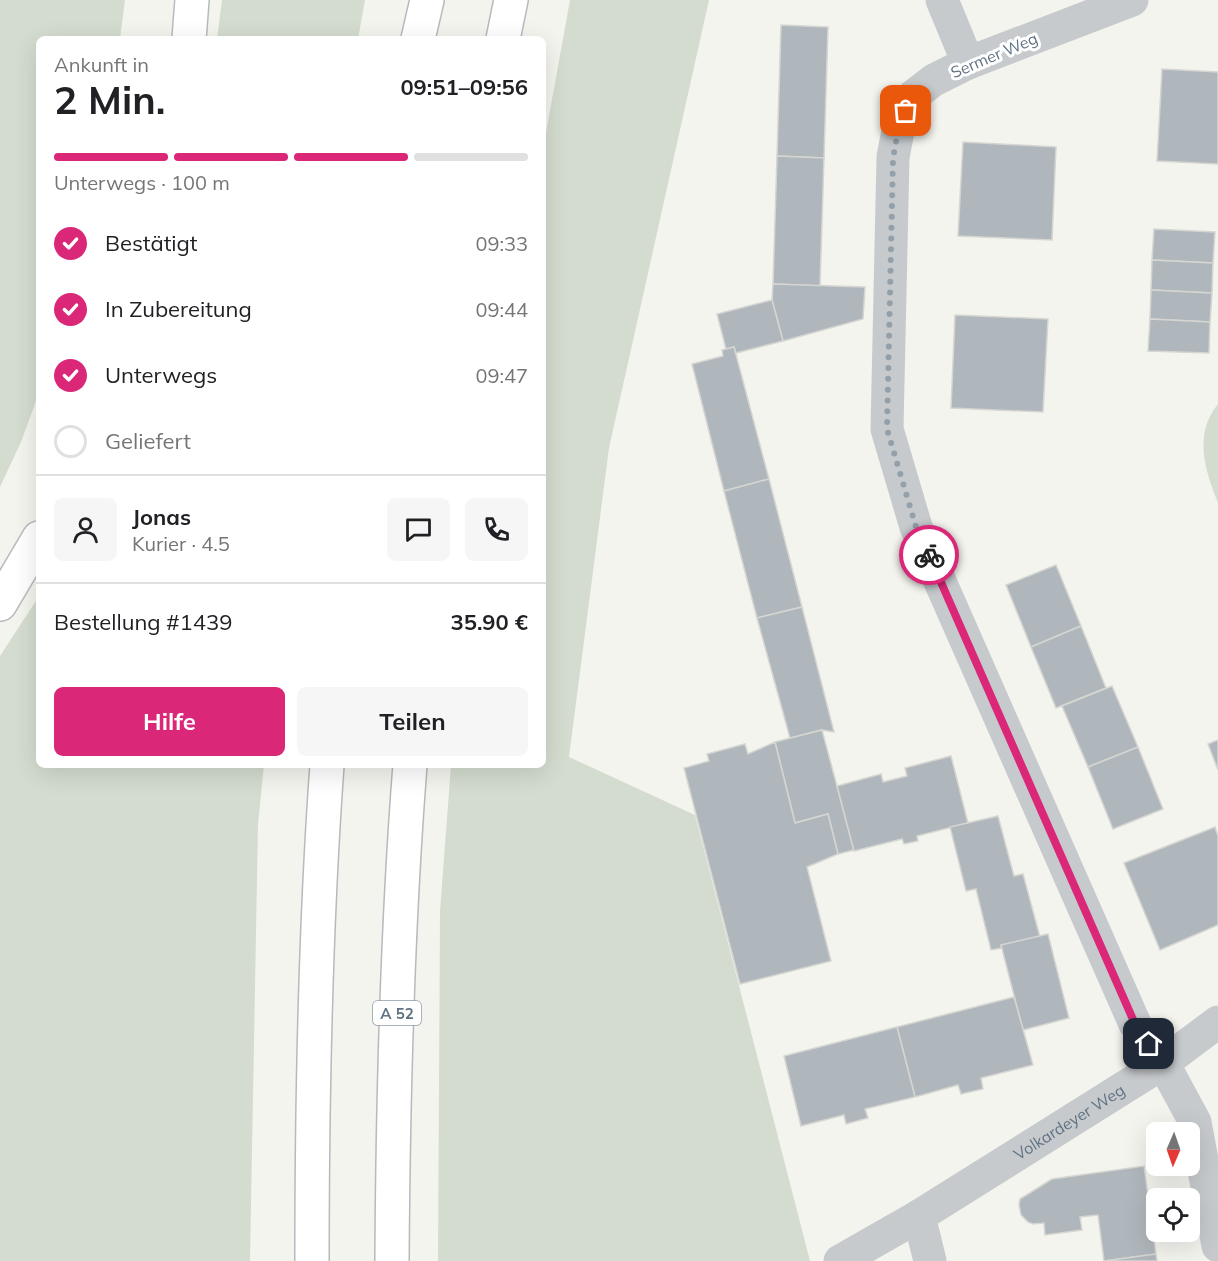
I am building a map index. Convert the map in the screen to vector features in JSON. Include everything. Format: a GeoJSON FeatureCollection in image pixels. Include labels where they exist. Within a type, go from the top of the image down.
{"type":"FeatureCollection","features":[{"type":"Feature","properties":{"kind":"main road"},"geometry":{"type":"LineString","coordinates":[[189,36],[192,0]]}},
{"type":"Feature","properties":{"kind":"main road"},"geometry":{"type":"LineString","coordinates":[[419,36],[427,0]]}},
{"type":"Feature","properties":{"kind":"main road"},"geometry":{"type":"LineString","coordinates":[[504,36],[511,0]]}},
{"type":"Feature","properties":{"kind":"main road"},"geometry":{"type":"LineString","coordinates":[[0,604],[36,543]]}},
{"type":"Feature","properties":{"kind":"main road"},"geometry":{"type":"LineString","coordinates":[[312,1261],[312,1140],[319,884],[327,768]]}},
{"type":"Feature","properties":{"kind":"main road","name":"A 52"},"geometry":{"type":"LineString","coordinates":[[392,1261],[393,1131],[401,887],[410,768]]}},
{"type":"Feature","properties":{"kind":"street"},"geometry":{"type":"LineString","coordinates":[[942,0],[968,63]]}},
{"type":"Feature","properties":{"kind":"street","name":"Sermer Weg"},"geometry":{"type":"LineString","coordinates":[[1132,0],[968,63],[934,80],[913,96],[899,126],[893,158],[887,429],[916,527],[1135,1024],[1163,1063],[1195,1122],[1218,1246]]}},
{"type":"Feature","properties":{"kind":"street","name":"Volkardeyer Weg"},"geometry":{"type":"LineString","coordinates":[[840,1261],[919,1216],[1163,1063],[1218,1022]]}},
{"type":"Feature","properties":{"kind":"street"},"geometry":{"type":"LineString","coordinates":[[919,1216],[930,1261]]}},
{"type":"Feature","properties":{"kind":"shaded area"},"geometry":{"type":"Polygon","coordinates":[[[0,0],[125,0],[120,36],[36,36],[36,401],[21,442],[0,487],[0,0]]]}},
{"type":"Feature","properties":{"kind":"shaded area"},"geometry":{"type":"Polygon","coordinates":[[[222,0],[365,0],[359,36],[217,36],[222,0]]]}},
{"type":"Feature","properties":{"kind":"shaded area"},"geometry":{"type":"Polygon","coordinates":[[[570,0],[709,0],[609,448],[569,757],[695,815],[810,1261],[438,1261],[440,911],[451,768],[546,768],[546,132],[570,0]]]}},
{"type":"Feature","properties":{"kind":"shaded area"},"geometry":{"type":"Polygon","coordinates":[[[1218,404],[1218,503],[1206,465],[1204,440],[1210,416],[1218,404]]]}},
{"type":"Feature","properties":{"kind":"shaded area"},"geometry":{"type":"Polygon","coordinates":[[[36,601],[36,768],[264,768],[258,824],[250,1261],[0,1261],[0,656],[36,601]]]}},
{"type":"Feature","properties":{"kind":"building"},"geometry":{"type":"Polygon","coordinates":[[[781,25],[828,27],[824,158],[777,156],[781,25]]]}},
{"type":"Feature","properties":{"kind":"building"},"geometry":{"type":"Polygon","coordinates":[[[1162,69],[1218,72],[1218,164],[1157,161],[1162,69]]]}},
{"type":"Feature","properties":{"kind":"building"},"geometry":{"type":"Polygon","coordinates":[[[963,142],[1056,147],[1052,240],[958,236],[963,142]]]}},
{"type":"Feature","properties":{"kind":"building"},"geometry":{"type":"Polygon","coordinates":[[[777,156],[824,158],[820,286],[773,284],[777,156]]]}},
{"type":"Feature","properties":{"kind":"building"},"geometry":{"type":"Polygon","coordinates":[[[1154,229],[1215,232],[1213,263],[1152,260],[1154,229]]]}},
{"type":"Feature","properties":{"kind":"building"},"geometry":{"type":"Polygon","coordinates":[[[1152,260],[1213,263],[1212,293],[1151,290],[1152,260]]]}},
{"type":"Feature","properties":{"kind":"building"},"geometry":{"type":"Polygon","coordinates":[[[773,284],[865,287],[863,319],[783,341],[772,300],[773,284]]]}},
{"type":"Feature","properties":{"kind":"building"},"geometry":{"type":"Polygon","coordinates":[[[1151,290],[1212,293],[1210,322],[1150,319],[1151,290]]]}},
{"type":"Feature","properties":{"kind":"building"},"geometry":{"type":"Polygon","coordinates":[[[772,300],[783,341],[736,353],[734,347],[726,349],[717,314],[772,300]]]}},
{"type":"Feature","properties":{"kind":"building"},"geometry":{"type":"Polygon","coordinates":[[[955,315],[1048,319],[1043,412],[951,408],[955,315]]]}},
{"type":"Feature","properties":{"kind":"building"},"geometry":{"type":"Polygon","coordinates":[[[1150,319],[1210,322],[1209,353],[1148,351],[1150,319]]]}},
{"type":"Feature","properties":{"kind":"building"},"geometry":{"type":"Polygon","coordinates":[[[734,347],[769,479],[724,491],[692,364],[723,356],[722,350],[734,347]]]}},
{"type":"Feature","properties":{"kind":"building"},"geometry":{"type":"Polygon","coordinates":[[[769,479],[802,607],[757,618],[724,491],[769,479]]]}},
{"type":"Feature","properties":{"kind":"building"},"geometry":{"type":"Polygon","coordinates":[[[1056,565],[1081,626],[1031,647],[1006,585],[1056,565]]]}},
{"type":"Feature","properties":{"kind":"building"},"geometry":{"type":"Polygon","coordinates":[[[802,607],[834,732],[822,730],[790,738],[757,618],[802,607]]]}},
{"type":"Feature","properties":{"kind":"building"},"geometry":{"type":"Polygon","coordinates":[[[1081,626],[1106,688],[1056,708],[1031,647],[1081,626]]]}},
{"type":"Feature","properties":{"kind":"building"},"geometry":{"type":"Polygon","coordinates":[[[1112,686],[1138,747],[1088,767],[1062,706],[1112,686]]]}},
{"type":"Feature","properties":{"kind":"building"},"geometry":{"type":"Polygon","coordinates":[[[822,730],[854,850],[838,854],[828,814],[795,823],[775,742],[822,730]]]}},
{"type":"Feature","properties":{"kind":"building"},"geometry":{"type":"Polygon","coordinates":[[[1218,740],[1218,770],[1208,744],[1218,740]]]}},
{"type":"Feature","properties":{"kind":"building"},"geometry":{"type":"Polygon","coordinates":[[[775,742],[795,823],[828,814],[838,854],[807,867],[831,961],[740,984],[684,768],[709,761],[707,754],[745,744],[748,754],[775,742]]]}},
{"type":"Feature","properties":{"kind":"building"},"geometry":{"type":"Polygon","coordinates":[[[1138,747],[1163,809],[1113,829],[1088,767],[1138,747]]]}},
{"type":"Feature","properties":{"kind":"building"},"geometry":{"type":"Polygon","coordinates":[[[951,756],[968,823],[917,836],[918,841],[904,844],[902,839],[854,851],[837,786],[881,774],[883,782],[907,776],[905,768],[951,756]]]}},
{"type":"Feature","properties":{"kind":"building"},"geometry":{"type":"Polygon","coordinates":[[[998,816],[1014,876],[1023,874],[1040,937],[1001,945],[1002,948],[991,950],[976,889],[966,891],[950,827],[998,816]]]}},
{"type":"Feature","properties":{"kind":"building"},"geometry":{"type":"Polygon","coordinates":[[[1215,827],[1218,836],[1218,925],[1160,950],[1124,863],[1215,827]]]}},
{"type":"Feature","properties":{"kind":"building"},"geometry":{"type":"Polygon","coordinates":[[[1048,934],[1069,1018],[1023,1030],[1001,945],[1048,934]]]}},
{"type":"Feature","properties":{"kind":"building"},"geometry":{"type":"Polygon","coordinates":[[[1014,997],[1033,1065],[981,1078],[983,1089],[961,1094],[958,1085],[915,1097],[897,1027],[1014,997]]]}},
{"type":"Feature","properties":{"kind":"building"},"geometry":{"type":"Polygon","coordinates":[[[897,1027],[915,1097],[865,1109],[868,1118],[846,1124],[844,1115],[801,1126],[784,1056],[897,1027]]]}},
{"type":"Feature","properties":{"kind":"building"},"geometry":{"type":"Polygon","coordinates":[[[1144,1166],[1147,1188],[1146,1242],[1154,1242],[1156,1254],[1104,1261],[1098,1215],[1080,1217],[1082,1230],[1045,1235],[1044,1223],[1028,1222],[1021,1215],[1019,1205],[1020,1199],[1052,1179],[1144,1166]]]}},
{"type":"Feature","properties":{"kind":"building"},"geometry":{"type":"Polygon","coordinates":[[[1156,1254],[1157,1261],[1104,1261],[1156,1254]]]}},
{"type":"Feature","properties":{"kind":"way so far"},"geometry":{"type":"LineString","coordinates":[[906,111],[899,126],[893,158],[887,429],[916,527],[929,555]]}},
{"type":"Feature","properties":{"kind":"route"},"geometry":{"type":"LineString","coordinates":[[929,555],[1135,1024],[1149,1044]]}}]}
